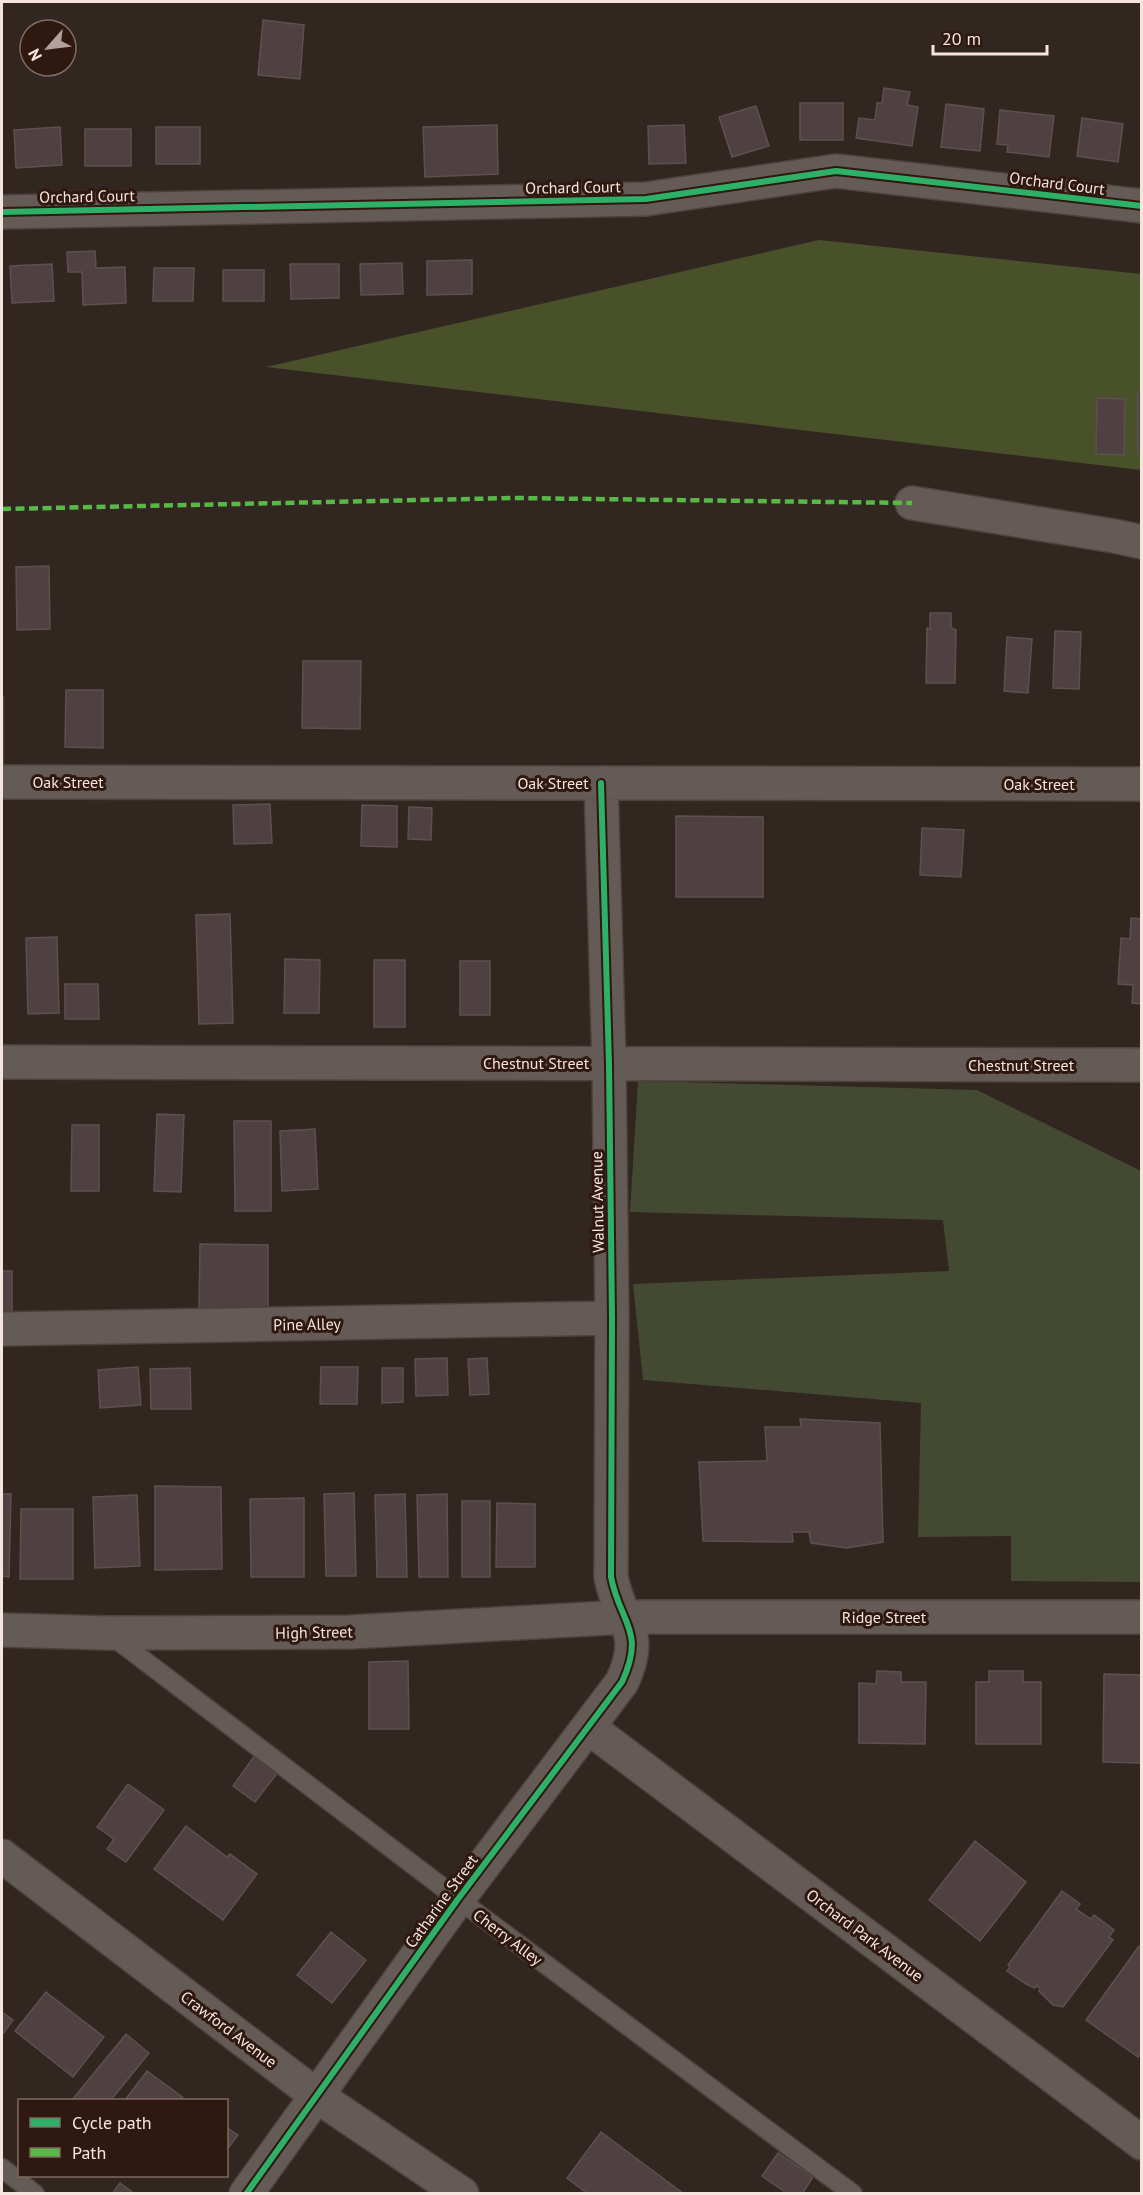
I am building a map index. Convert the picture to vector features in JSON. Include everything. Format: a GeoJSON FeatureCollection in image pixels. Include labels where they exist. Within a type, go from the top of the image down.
{"type":"FeatureCollection","features":[{"type":"Feature","properties":{"kind":"street","name":"Orchard Court"},"geometry":{"type":"LineString","coordinates":[[2,212],[646,199],[836,171],[1142,206]]}},
{"type":"Feature","properties":{"kind":"street"},"geometry":{"type":"LineString","coordinates":[[912,503],[1142,542]]}},
{"type":"Feature","properties":{"kind":"street","name":"Oak Street"},"geometry":{"type":"LineString","coordinates":[[2,782],[1142,784]]}},
{"type":"Feature","properties":{"kind":"street","name":"Walnut Avenue"},"geometry":{"type":"LineString","coordinates":[[601,783],[609,1064],[612,1318],[611,1577],[615,1595],[626,1617]]}},
{"type":"Feature","properties":{"kind":"street","name":"Chestnut Street"},"geometry":{"type":"LineString","coordinates":[[2,1062],[1142,1065]]}},
{"type":"Feature","properties":{"kind":"street","name":"Pine Alley"},"geometry":{"type":"LineString","coordinates":[[2,1329],[612,1318]]}},
{"type":"Feature","properties":{"kind":"street","name":"Ridge Street"},"geometry":{"type":"LineString","coordinates":[[626,1617],[1142,1617]]}},
{"type":"Feature","properties":{"kind":"street","name":"High Street"},"geometry":{"type":"LineString","coordinates":[[2,1630],[108,1633],[351,1632],[626,1617]]}},
{"type":"Feature","properties":{"kind":"street","name":"Catharine Street"},"geometry":{"type":"LineString","coordinates":[[246,2193],[458,1899],[622,1682],[629,1668],[634,1643],[626,1617]]}},
{"type":"Feature","properties":{"kind":"street","name":"Orchard Park Avenue"},"geometry":{"type":"LineString","coordinates":[[588,1727],[1142,2143]]}},
{"type":"Feature","properties":{"kind":"street","name":"Crawford Avenue"},"geometry":{"type":"LineString","coordinates":[[2,1856],[317,2096],[462,2193]]}},
{"type":"Feature","properties":{"kind":"lane","name":"Cherry Alley"},"geometry":{"type":"LineString","coordinates":[[108,1633],[458,1899],[854,2193]]}},
{"type":"Feature","properties":{"kind":"lane"},"geometry":{"type":"LineString","coordinates":[[2,2168],[35,2193]]}},
{"type":"Feature","properties":{"kind":"green space"},"geometry":{"type":"Polygon","coordinates":[[[819,240],[1141,274],[1141,470],[266,367],[819,240]]]}},
{"type":"Feature","properties":{"kind":"green space"},"geometry":{"type":"Polygon","coordinates":[[[638,1081],[977,1090],[1141,1171],[1141,1582],[1011,1581],[1011,1536],[918,1537],[921,1403],[643,1380],[633,1284],[949,1271],[943,1220],[630,1212],[638,1081]]]}},
{"type":"Feature","properties":{"kind":"building"},"geometry":{"type":"Polygon","coordinates":[[[263,20],[304,25],[300,79],[258,75],[263,20]]]}},
{"type":"Feature","properties":{"kind":"building"},"geometry":{"type":"Polygon","coordinates":[[[884,88],[910,92],[907,105],[918,107],[912,146],[856,138],[859,118],[875,120],[877,103],[882,103],[884,88]]]}},
{"type":"Feature","properties":{"kind":"building"},"geometry":{"type":"Polygon","coordinates":[[[800,103],[843,103],[843,140],[800,140],[800,103]]]}},
{"type":"Feature","properties":{"kind":"building"},"geometry":{"type":"Polygon","coordinates":[[[946,104],[984,109],[980,151],[941,147],[946,104]]]}},
{"type":"Feature","properties":{"kind":"building"},"geometry":{"type":"Polygon","coordinates":[[[756,106],[769,146],[732,157],[719,117],[756,106]]]}},
{"type":"Feature","properties":{"kind":"building"},"geometry":{"type":"Polygon","coordinates":[[[1000,110],[1054,116],[1049,157],[1007,152],[1008,145],[997,144],[1000,110]]]}},
{"type":"Feature","properties":{"kind":"building"},"geometry":{"type":"Polygon","coordinates":[[[1082,118],[1123,124],[1118,162],[1077,156],[1082,118]]]}},
{"type":"Feature","properties":{"kind":"building"},"geometry":{"type":"Polygon","coordinates":[[[497,125],[498,174],[425,177],[423,127],[497,125]]]}},
{"type":"Feature","properties":{"kind":"building"},"geometry":{"type":"Polygon","coordinates":[[[684,125],[686,163],[649,164],[648,126],[684,125]]]}},
{"type":"Feature","properties":{"kind":"building"},"geometry":{"type":"Polygon","coordinates":[[[60,127],[62,165],[16,168],[14,130],[60,127]]]}},
{"type":"Feature","properties":{"kind":"building"},"geometry":{"type":"Polygon","coordinates":[[[156,127],[200,127],[200,164],[156,164],[156,127]]]}},
{"type":"Feature","properties":{"kind":"building"},"geometry":{"type":"Polygon","coordinates":[[[85,129],[131,129],[131,166],[85,166],[85,129]]]}},
{"type":"Feature","properties":{"kind":"building"},"geometry":{"type":"Polygon","coordinates":[[[95,251],[96,268],[125,267],[126,303],[83,305],[82,272],[68,272],[67,252],[95,251]]]}},
{"type":"Feature","properties":{"kind":"building"},"geometry":{"type":"Polygon","coordinates":[[[472,260],[472,294],[427,295],[427,261],[472,260]]]}},
{"type":"Feature","properties":{"kind":"building"},"geometry":{"type":"Polygon","coordinates":[[[402,263],[403,294],[361,295],[360,264],[402,263]]]}},
{"type":"Feature","properties":{"kind":"building"},"geometry":{"type":"Polygon","coordinates":[[[52,264],[54,301],[12,303],[10,266],[52,264]]]}},
{"type":"Feature","properties":{"kind":"building"},"geometry":{"type":"Polygon","coordinates":[[[290,264],[339,264],[339,298],[291,299],[290,264]]]}},
{"type":"Feature","properties":{"kind":"building"},"geometry":{"type":"Polygon","coordinates":[[[154,268],[194,268],[193,301],[153,301],[154,268]]]}},
{"type":"Feature","properties":{"kind":"building"},"geometry":{"type":"Polygon","coordinates":[[[223,270],[264,270],[264,301],[223,301],[223,270]]]}},
{"type":"Feature","properties":{"kind":"building"},"geometry":{"type":"Polygon","coordinates":[[[1138,392],[1142,392],[1142,454],[1138,454],[1138,392]]]}},
{"type":"Feature","properties":{"kind":"building"},"geometry":{"type":"Polygon","coordinates":[[[1097,398],[1125,399],[1124,455],[1096,454],[1097,398]]]}},
{"type":"Feature","properties":{"kind":"building"},"geometry":{"type":"Polygon","coordinates":[[[49,566],[50,629],[17,630],[16,567],[49,566]]]}},
{"type":"Feature","properties":{"kind":"building"},"geometry":{"type":"Polygon","coordinates":[[[930,613],[951,613],[951,628],[956,630],[955,683],[926,683],[927,628],[930,629],[930,613]]]}},
{"type":"Feature","properties":{"kind":"building"},"geometry":{"type":"Polygon","coordinates":[[[1055,631],[1081,632],[1079,689],[1053,688],[1055,631]]]}},
{"type":"Feature","properties":{"kind":"building"},"geometry":{"type":"Polygon","coordinates":[[[1007,637],[1032,639],[1028,693],[1004,691],[1007,637]]]}},
{"type":"Feature","properties":{"kind":"building"},"geometry":{"type":"Polygon","coordinates":[[[303,661],[361,661],[360,729],[302,728],[303,661]]]}},
{"type":"Feature","properties":{"kind":"building"},"geometry":{"type":"Polygon","coordinates":[[[66,690],[103,690],[103,748],[65,747],[66,690]]]}},
{"type":"Feature","properties":{"kind":"building"},"geometry":{"type":"Polygon","coordinates":[[[3,697],[3,765],[2,765],[3,697]]]}},
{"type":"Feature","properties":{"kind":"building"},"geometry":{"type":"Polygon","coordinates":[[[270,804],[272,843],[234,844],[233,805],[270,804]]]}},
{"type":"Feature","properties":{"kind":"building"},"geometry":{"type":"Polygon","coordinates":[[[362,805],[397,806],[397,847],[361,846],[362,805]]]}},
{"type":"Feature","properties":{"kind":"building"},"geometry":{"type":"Polygon","coordinates":[[[409,807],[432,808],[431,840],[408,839],[409,807]]]}},
{"type":"Feature","properties":{"kind":"building"},"geometry":{"type":"Polygon","coordinates":[[[676,816],[763,817],[763,897],[676,897],[676,816]]]}},
{"type":"Feature","properties":{"kind":"building"},"geometry":{"type":"Polygon","coordinates":[[[922,828],[964,830],[961,877],[920,875],[922,828]]]}},
{"type":"Feature","properties":{"kind":"building"},"geometry":{"type":"Polygon","coordinates":[[[230,914],[233,1023],[199,1024],[196,915],[230,914]]]}},
{"type":"Feature","properties":{"kind":"building"},"geometry":{"type":"Polygon","coordinates":[[[1131,918],[1142,919],[1142,1004],[1132,1003],[1133,985],[1118,984],[1121,938],[1130,939],[1131,918]]]}},
{"type":"Feature","properties":{"kind":"building"},"geometry":{"type":"Polygon","coordinates":[[[57,937],[59,1013],[28,1014],[26,938],[57,937]]]}},
{"type":"Feature","properties":{"kind":"building"},"geometry":{"type":"Polygon","coordinates":[[[285,959],[320,960],[319,1013],[284,1013],[285,959]]]}},
{"type":"Feature","properties":{"kind":"building"},"geometry":{"type":"Polygon","coordinates":[[[374,960],[405,960],[405,1027],[374,1027],[374,960]]]}},
{"type":"Feature","properties":{"kind":"building"},"geometry":{"type":"Polygon","coordinates":[[[460,961],[490,961],[490,1015],[460,1015],[460,961]]]}},
{"type":"Feature","properties":{"kind":"building"},"geometry":{"type":"Polygon","coordinates":[[[65,984],[98,984],[99,1019],[65,1019],[65,984]]]}},
{"type":"Feature","properties":{"kind":"building"},"geometry":{"type":"Polygon","coordinates":[[[157,1114],[184,1115],[181,1192],[154,1191],[157,1114]]]}},
{"type":"Feature","properties":{"kind":"building"},"geometry":{"type":"Polygon","coordinates":[[[234,1121],[271,1121],[271,1211],[235,1211],[234,1121]]]}},
{"type":"Feature","properties":{"kind":"building"},"geometry":{"type":"Polygon","coordinates":[[[72,1125],[99,1125],[99,1191],[71,1191],[72,1125]]]}},
{"type":"Feature","properties":{"kind":"building"},"geometry":{"type":"Polygon","coordinates":[[[315,1129],[318,1189],[282,1191],[280,1131],[315,1129]]]}},
{"type":"Feature","properties":{"kind":"building"},"geometry":{"type":"Polygon","coordinates":[[[200,1244],[268,1245],[268,1314],[199,1313],[200,1244]]]}},
{"type":"Feature","properties":{"kind":"building"},"geometry":{"type":"Polygon","coordinates":[[[2,1271],[12,1271],[12,1313],[2,1313],[2,1271]]]}},
{"type":"Feature","properties":{"kind":"building"},"geometry":{"type":"Polygon","coordinates":[[[447,1358],[448,1395],[416,1396],[415,1359],[447,1358]]]}},
{"type":"Feature","properties":{"kind":"building"},"geometry":{"type":"Polygon","coordinates":[[[487,1358],[489,1394],[470,1395],[468,1359],[487,1358]]]}},
{"type":"Feature","properties":{"kind":"building"},"geometry":{"type":"Polygon","coordinates":[[[138,1367],[141,1405],[100,1408],[98,1370],[138,1367]]]}},
{"type":"Feature","properties":{"kind":"building"},"geometry":{"type":"Polygon","coordinates":[[[321,1367],[358,1367],[357,1404],[320,1404],[321,1367]]]}},
{"type":"Feature","properties":{"kind":"building"},"geometry":{"type":"Polygon","coordinates":[[[190,1368],[191,1409],[151,1409],[150,1369],[190,1368]]]}},
{"type":"Feature","properties":{"kind":"building"},"geometry":{"type":"Polygon","coordinates":[[[382,1368],[403,1368],[403,1402],[382,1403],[382,1368]]]}},
{"type":"Feature","properties":{"kind":"building"},"geometry":{"type":"Polygon","coordinates":[[[800,1419],[880,1423],[883,1542],[847,1548],[811,1543],[809,1532],[792,1532],[793,1542],[703,1541],[699,1462],[767,1461],[765,1427],[801,1427],[800,1419]]]}},
{"type":"Feature","properties":{"kind":"building"},"geometry":{"type":"Polygon","coordinates":[[[155,1486],[221,1487],[222,1569],[155,1570],[155,1486]]]}},
{"type":"Feature","properties":{"kind":"building"},"geometry":{"type":"Polygon","coordinates":[[[354,1493],[356,1576],[326,1576],[324,1494],[354,1493]]]}},
{"type":"Feature","properties":{"kind":"building"},"geometry":{"type":"Polygon","coordinates":[[[2,1494],[11,1494],[9,1577],[2,1576],[2,1494]]]}},
{"type":"Feature","properties":{"kind":"building"},"geometry":{"type":"Polygon","coordinates":[[[405,1494],[407,1577],[377,1577],[375,1495],[405,1494]]]}},
{"type":"Feature","properties":{"kind":"building"},"geometry":{"type":"Polygon","coordinates":[[[447,1494],[448,1577],[419,1577],[417,1495],[447,1494]]]}},
{"type":"Feature","properties":{"kind":"building"},"geometry":{"type":"Polygon","coordinates":[[[137,1495],[140,1566],[95,1568],[93,1497],[137,1495]]]}},
{"type":"Feature","properties":{"kind":"building"},"geometry":{"type":"Polygon","coordinates":[[[304,1498],[304,1577],[251,1577],[250,1499],[304,1498]]]}},
{"type":"Feature","properties":{"kind":"building"},"geometry":{"type":"Polygon","coordinates":[[[462,1501],[490,1501],[490,1577],[462,1577],[462,1501]]]}},
{"type":"Feature","properties":{"kind":"building"},"geometry":{"type":"Polygon","coordinates":[[[497,1503],[535,1504],[535,1567],[496,1567],[497,1503]]]}},
{"type":"Feature","properties":{"kind":"building"},"geometry":{"type":"Polygon","coordinates":[[[21,1509],[73,1509],[73,1579],[20,1579],[21,1509]]]}},
{"type":"Feature","properties":{"kind":"building"},"geometry":{"type":"Polygon","coordinates":[[[408,1661],[409,1729],[369,1729],[369,1662],[408,1661]]]}},
{"type":"Feature","properties":{"kind":"building"},"geometry":{"type":"Polygon","coordinates":[[[877,1671],[901,1672],[901,1682],[926,1682],[925,1744],[859,1743],[859,1683],[876,1684],[877,1671]]]}},
{"type":"Feature","properties":{"kind":"building"},"geometry":{"type":"Polygon","coordinates":[[[989,1671],[1023,1671],[1023,1682],[1041,1682],[1041,1744],[976,1744],[976,1682],[989,1682],[989,1671]]]}},
{"type":"Feature","properties":{"kind":"building"},"geometry":{"type":"Polygon","coordinates":[[[1104,1674],[1142,1675],[1142,1763],[1103,1762],[1104,1674]]]}},
{"type":"Feature","properties":{"kind":"building"},"geometry":{"type":"Polygon","coordinates":[[[255,1755],[278,1772],[255,1802],[233,1786],[255,1755]]]}},
{"type":"Feature","properties":{"kind":"building"},"geometry":{"type":"Polygon","coordinates":[[[128,1784],[164,1810],[126,1862],[107,1849],[114,1839],[97,1827],[128,1784]]]}},
{"type":"Feature","properties":{"kind":"building"},"geometry":{"type":"Polygon","coordinates":[[[186,1826],[227,1857],[230,1854],[257,1874],[223,1920],[154,1869],[186,1826]]]}},
{"type":"Feature","properties":{"kind":"building"},"geometry":{"type":"Polygon","coordinates":[[[975,1841],[1026,1882],[980,1941],[929,1900],[975,1841]]]}},
{"type":"Feature","properties":{"kind":"building"},"geometry":{"type":"Polygon","coordinates":[[[1062,1891],[1080,1904],[1076,1909],[1091,1919],[1094,1915],[1114,1930],[1109,1937],[1113,1940],[1063,2007],[1053,2005],[1039,1991],[1037,1985],[1035,1988],[1026,1984],[1007,1971],[1010,1967],[1008,1965],[1062,1891]]]}},
{"type":"Feature","properties":{"kind":"building"},"geometry":{"type":"Polygon","coordinates":[[[331,1932],[366,1960],[332,2003],[297,1975],[331,1932]]]}},
{"type":"Feature","properties":{"kind":"building"},"geometry":{"type":"Polygon","coordinates":[[[1139,1946],[1142,1948],[1142,2051],[1138,2057],[1086,2020],[1139,1946]]]}},
{"type":"Feature","properties":{"kind":"building"},"geometry":{"type":"Polygon","coordinates":[[[46,1992],[104,2037],[73,2077],[15,2031],[46,1992]]]}},
{"type":"Feature","properties":{"kind":"building"},"geometry":{"type":"Polygon","coordinates":[[[2,2012],[13,2020],[2,2035],[2,2012]]]}},
{"type":"Feature","properties":{"kind":"building"},"geometry":{"type":"Polygon","coordinates":[[[126,2034],[149,2053],[112,2099],[73,2099],[126,2034]]]}},
{"type":"Feature","properties":{"kind":"building"},"geometry":{"type":"Polygon","coordinates":[[[147,2071],[185,2099],[126,2099],[147,2071]]]}},
{"type":"Feature","properties":{"kind":"building"},"geometry":{"type":"Polygon","coordinates":[[[228,2128],[238,2135],[228,2148],[228,2128]]]}},
{"type":"Feature","properties":{"kind":"building"},"geometry":{"type":"Polygon","coordinates":[[[601,2132],[684,2194],[588,2194],[567,2178],[601,2132]]]}},
{"type":"Feature","properties":{"kind":"building"},"geometry":{"type":"Polygon","coordinates":[[[778,2153],[813,2177],[802,2194],[788,2194],[762,2176],[778,2153]]]}},
{"type":"Feature","properties":{"kind":"building"},"geometry":{"type":"Polygon","coordinates":[[[120,2183],[135,2194],[112,2194],[120,2183]]]}},
{"type":"Feature","properties":{"kind":"marked path"},"geometry":{"type":"LineString","coordinates":[[2,509],[514,498],[912,503]]}},
{"type":"Feature","properties":{"kind":"cycle path"},"geometry":{"type":"LineString","coordinates":[[2,212],[646,199],[836,171],[1142,206]]}},
{"type":"Feature","properties":{"kind":"cycle path"},"geometry":{"type":"LineString","coordinates":[[246,2194],[458,1899],[622,1682],[629,1664],[632,1650],[629,1628],[611,1577],[612,1318],[609,1064],[601,783]]}}]}
